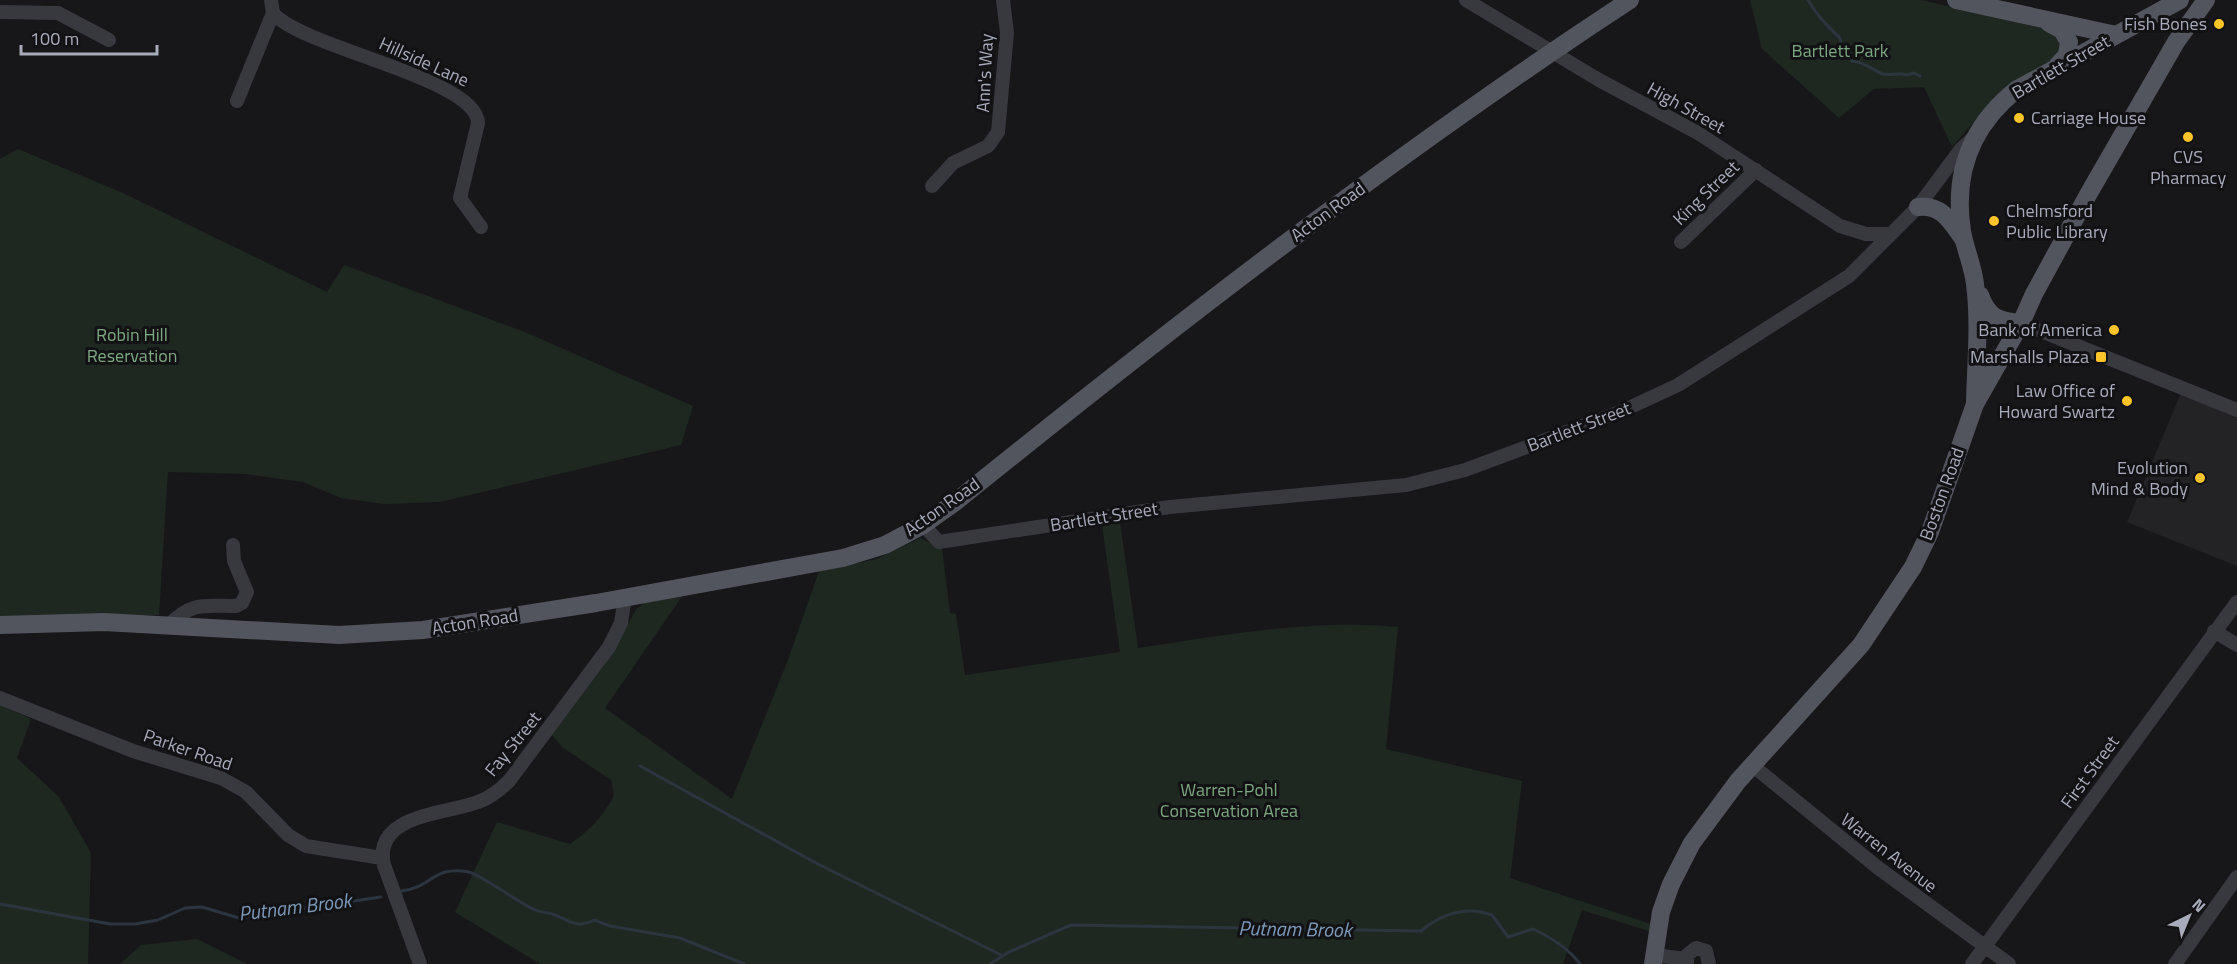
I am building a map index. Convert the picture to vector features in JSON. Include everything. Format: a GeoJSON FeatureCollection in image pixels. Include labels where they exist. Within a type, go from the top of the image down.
{"type":"FeatureCollection","features":[{"type":"Feature","properties":{"kind":"main road","name":"Acton Road"},"geometry":{"type":"LineString","coordinates":[[0,625],[69,621],[368,635],[433,628],[625,597],[843,558],[885,545],[923,525],[1287,242],[1554,51],[1630,0]]}},
{"type":"Feature","properties":{"kind":"main road"},"geometry":{"type":"LineString","coordinates":[[1956,0],[2048,22],[2116,35]]}},
{"type":"Feature","properties":{"kind":"main road","name":"Bartlett Street"},"geometry":{"type":"LineString","coordinates":[[1972,139],[1997,105],[2035,77],[2180,0]]}},
{"type":"Feature","properties":{"kind":"main road","name":"Boston Road"},"geometry":{"type":"LineString","coordinates":[[1653,960],[1661,912],[1685,855],[1710,817],[1752,765],[1862,645],[1913,567],[1930,532],[1975,404],[2021,323],[2034,294],[2176,42],[2206,0]]}},
{"type":"Feature","properties":{"kind":"main road"},"geometry":{"type":"LineString","coordinates":[[2159,13],[2174,18],[2178,32],[2176,42]]}},
{"type":"Feature","properties":{"kind":"main road"},"geometry":{"type":"LineString","coordinates":[[2048,22],[2062,30],[2069,42],[2067,55],[2056,67]]}},
{"type":"Feature","properties":{"kind":"main road"},"geometry":{"type":"LineString","coordinates":[[1972,139],[1965,160],[1962,183],[1964,241],[1984,307],[1996,319],[2021,323]]}},
{"type":"Feature","properties":{"kind":"main road"},"geometry":{"type":"LineString","coordinates":[[1918,207],[1930,206],[1940,210],[1964,241]]}},
{"type":"Feature","properties":{"kind":"main road"},"geometry":{"type":"LineString","coordinates":[[1975,282],[1978,328],[1975,404]]}},
{"type":"Feature","properties":{"kind":"main road"},"geometry":{"type":"LineString","coordinates":[[1996,319],[2018,312],[2034,294]]}},
{"type":"Feature","properties":{"kind":"street","name":"Ann's Way"},"geometry":{"type":"LineString","coordinates":[[932,186],[953,163],[988,147],[998,132],[1007,33],[1003,0]]}},
{"type":"Feature","properties":{"kind":"street","name":"High Street"},"geometry":{"type":"LineString","coordinates":[[1466,0],[1599,80],[1698,133],[1840,226],[1866,234],[1891,234]]}},
{"type":"Feature","properties":{"kind":"street"},"geometry":{"type":"LineString","coordinates":[[237,101],[272,6]]}},
{"type":"Feature","properties":{"kind":"street","name":"Hillside Lane"},"geometry":{"type":"LineString","coordinates":[[272,6],[288,25],[391,66],[459,96],[471,104],[478,117],[478,123],[460,198],[466,210],[481,227]]}},
{"type":"Feature","properties":{"kind":"street"},"geometry":{"type":"LineString","coordinates":[[0,12],[58,13],[109,40]]}},
{"type":"Feature","properties":{"kind":"street","name":"Bartlett Street"},"geometry":{"type":"LineString","coordinates":[[923,525],[939,542],[1170,507],[1406,484],[1465,470],[1620,412],[1678,385],[1849,276],[1918,207],[1961,149],[1972,139]]}},
{"type":"Feature","properties":{"kind":"street","name":"King Street"},"geometry":{"type":"LineString","coordinates":[[1681,242],[1756,170]]}},
{"type":"Feature","properties":{"kind":"street"},"geometry":{"type":"LineString","coordinates":[[2021,323],[2237,410]]}},
{"type":"Feature","properties":{"kind":"street"},"geometry":{"type":"LineString","coordinates":[[168,626],[181,612],[195,606],[236,606],[242,603],[247,592],[234,561],[233,545]]}},
{"type":"Feature","properties":{"kind":"street","name":"Fay Street"},"geometry":{"type":"LineString","coordinates":[[382,858],[387,840],[403,824],[477,803],[495,794],[509,781],[609,648],[621,623],[625,597]]}},
{"type":"Feature","properties":{"kind":"street","name":"First Street"},"geometry":{"type":"LineString","coordinates":[[1972,964],[2237,602]]}},
{"type":"Feature","properties":{"kind":"street"},"geometry":{"type":"LineString","coordinates":[[2214,631],[2237,645]]}},
{"type":"Feature","properties":{"kind":"street","name":"Parker Road"},"geometry":{"type":"LineString","coordinates":[[0,698],[133,751],[221,778],[246,792],[288,835],[306,846],[382,858]]}},
{"type":"Feature","properties":{"kind":"street","name":"Warren Avenue"},"geometry":{"type":"LineString","coordinates":[[1752,765],[1877,867],[2009,964]]}},
{"type":"Feature","properties":{"kind":"street"},"geometry":{"type":"LineString","coordinates":[[382,858],[420,964]]}},
{"type":"Feature","properties":{"kind":"street"},"geometry":{"type":"LineString","coordinates":[[2175,964],[2237,878]]}},
{"type":"Feature","properties":{"kind":"street"},"geometry":{"type":"LineString","coordinates":[[1653,960],[1686,961],[1692,950],[1700,948],[1708,955],[1709,964]]}},
{"type":"Feature","properties":{"kind":"shaded area"},"geometry":{"type":"Polygon","coordinates":[[[2181,393],[2237,416],[2237,566],[2127,522],[2181,393]]]}},
{"type":"Feature","properties":{"kind":"green space","name":"Bartlett Park"},"geometry":{"type":"Polygon","coordinates":[[[1750,0],[1921,0],[2055,31],[2060,34],[2060,56],[2000,92],[1952,147],[1924,87],[1874,89],[1839,118],[1762,49],[1750,0]]]}},
{"type":"Feature","properties":{"kind":"green space","name":"Robin Hill Reservation"},"geometry":{"type":"Polygon","coordinates":[[[18,149],[123,193],[327,292],[344,265],[525,332],[693,406],[681,445],[440,502],[384,504],[341,498],[303,482],[245,474],[168,472],[159,615],[0,618],[0,159],[18,149]]]}},
{"type":"Feature","properties":{"kind":"green space","name":"Warren-Pohl Conservation Area"},"geometry":{"type":"Polygon","coordinates":[[[1120,522],[1138,648],[1300,627],[1366,625],[1398,627],[1386,749],[1522,781],[1510,878],[1651,924],[1649,931],[1582,910],[1563,964],[540,964],[455,912],[497,822],[570,844],[595,823],[610,803],[614,795],[611,780],[562,747],[552,735],[604,666],[637,608],[644,603],[683,595],[605,708],[732,799],[788,660],[819,571],[877,559],[920,538],[942,548],[950,613],[956,614],[965,675],[1120,652],[1102,525],[1120,522]]]}},
{"type":"Feature","properties":{"kind":"green space"},"geometry":{"type":"Polygon","coordinates":[[[0,705],[31,719],[17,758],[59,797],[91,853],[88,964],[0,964],[0,705]]]}},
{"type":"Feature","properties":{"kind":"green space"},"geometry":{"type":"Polygon","coordinates":[[[197,939],[247,964],[120,964],[141,945],[197,939]]]}},
{"type":"Feature","properties":{"kind":"waterway"},"geometry":{"type":"LineString","coordinates":[[1808,0],[1822,20],[1840,38],[1842,49],[1852,61],[1865,64],[1883,74],[1914,73],[1920,76]]}},
{"type":"Feature","properties":{"kind":"waterway"},"geometry":{"type":"LineString","coordinates":[[640,766],[814,862],[1003,956]]}},
{"type":"Feature","properties":{"kind":"waterway","name":"Putnam Brook"},"geometry":{"type":"LineString","coordinates":[[401,891],[420,886],[439,874],[469,872],[527,906],[570,922],[583,924],[594,920],[610,926],[680,938],[744,964]]}},
{"type":"Feature","properties":{"kind":"waterway","name":"Putnam Brook"},"geometry":{"type":"LineString","coordinates":[[0,904],[110,924],[135,924],[158,920],[185,908],[202,907],[239,918],[381,897]]}},
{"type":"Feature","properties":{"kind":"waterway","name":"Putnam Brook"},"geometry":{"type":"LineString","coordinates":[[990,964],[1009,952],[1071,925],[1421,931],[1437,920],[1464,911],[1492,915],[1508,937],[1533,929],[1565,948],[1580,964]]}},
{"type":"Feature","properties":{"kind":"place","name":"Fish Bones"},"geometry":{"type":"Point","coordinates":[2219,24]}},
{"type":"Feature","properties":{"kind":"place","name":"Carriage House"},"geometry":{"type":"Point","coordinates":[2019,118]}},
{"type":"Feature","properties":{"kind":"place","name":"CVS Pharmacy"},"geometry":{"type":"Point","coordinates":[2188,137]}},
{"type":"Feature","properties":{"kind":"place","name":"Chelmsford Public Library"},"geometry":{"type":"Point","coordinates":[1994,221]}},
{"type":"Feature","properties":{"kind":"place","name":"Bank of America"},"geometry":{"type":"Point","coordinates":[2114,330]}},
{"type":"Feature","properties":{"kind":"place","name":"Marshalls Plaza"},"geometry":{"type":"Point","coordinates":[2101,357]}},
{"type":"Feature","properties":{"kind":"place","name":"Law Office of Howard Swartz"},"geometry":{"type":"Point","coordinates":[2127,401]}},
{"type":"Feature","properties":{"kind":"place","name":"Evolution Mind & Body"},"geometry":{"type":"Point","coordinates":[2200,478]}}]}
